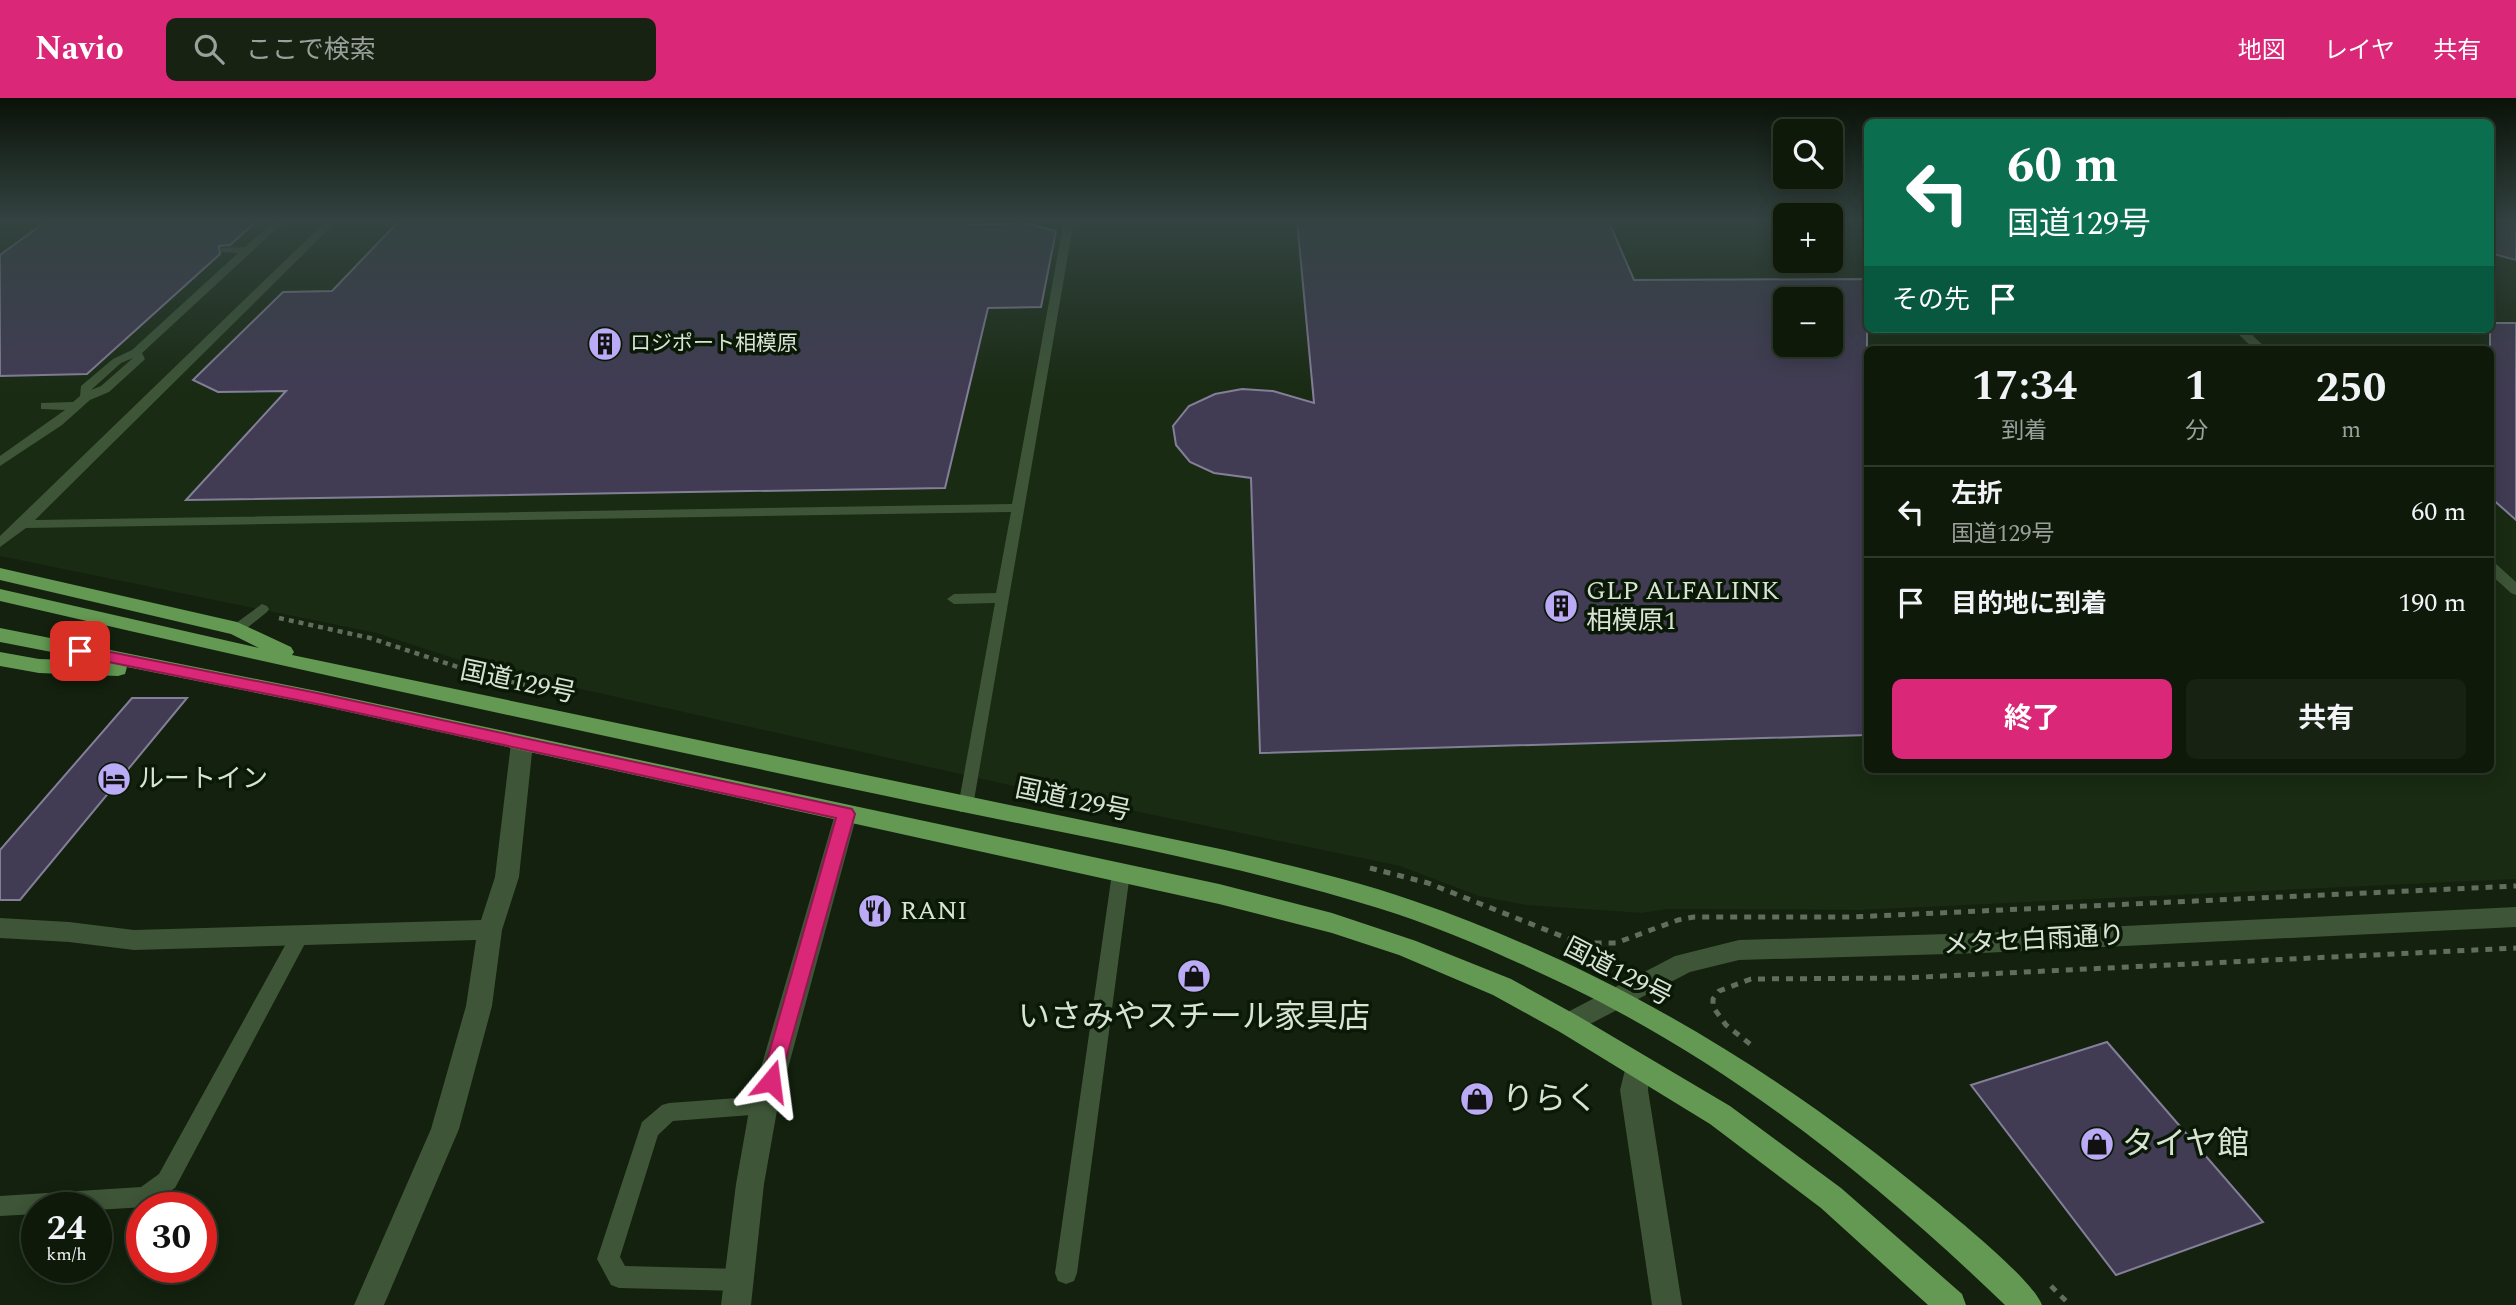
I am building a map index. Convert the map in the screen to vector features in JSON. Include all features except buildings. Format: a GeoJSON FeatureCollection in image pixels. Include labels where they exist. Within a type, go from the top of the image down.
{"type":"FeatureCollection","features":[{"type":"Feature","properties":{"kind":"highway"},"geometry":{"type":"LineString","coordinates":[[0,574],[237,629],[312,667]]}},
{"type":"Feature","properties":{"kind":"highway","name":"国道129号"},"geometry":{"type":"LineString","coordinates":[[0,595],[312,667],[966,807],[1225,859],[1340,887],[1428,916],[1617,999],[1737,1070],[1856,1153],[1975,1254],[2027,1305]]}},
{"type":"Feature","properties":{"kind":"highway"},"geometry":{"type":"LineString","coordinates":[[0,635],[522,743],[1274,907],[1407,948],[1502,987],[1720,1115],[1820,1190],[1887,1246],[1951,1305]]}},
{"type":"Feature","properties":{"kind":"highway"},"geometry":{"type":"LineString","coordinates":[[0,659],[39,666],[186,672]]}},
{"type":"Feature","properties":{"kind":"street"},"geometry":{"type":"LineString","coordinates":[[369,1305],[445,1129],[479,1006],[490,930],[507,877],[522,743]]}},
{"type":"Feature","properties":{"kind":"street"},"geometry":{"type":"LineString","coordinates":[[738,1293],[750,1184],[764,1105],[846,814]]}},
{"type":"Feature","properties":{"kind":"street","name":"メタセ白雨通り"},"geometry":{"type":"LineString","coordinates":[[1569,1024],[1684,963],[1739,950],[1995,942],[2516,917]]}},
{"type":"Feature","properties":{"kind":"street"},"geometry":{"type":"LineString","coordinates":[[0,928],[69,932],[134,940],[490,930]]}},
{"type":"Feature","properties":{"kind":"street"},"geometry":{"type":"LineString","coordinates":[[1637,1066],[1634,1090],[1667,1305]]}},
{"type":"Feature","properties":{"kind":"lane"},"geometry":{"type":"LineString","coordinates":[[0,462],[58,422],[81,401],[114,382],[139,359],[136,352],[219,276]]}},
{"type":"Feature","properties":{"kind":"lane"},"geometry":{"type":"LineString","coordinates":[[0,543],[23,524],[276,276]]}},
{"type":"Feature","properties":{"kind":"lane"},"geometry":{"type":"LineString","coordinates":[[966,807],[1059,276]]}},
{"type":"Feature","properties":{"kind":"lane"},"geometry":{"type":"LineString","coordinates":[[2243,333],[2258,346]]}},
{"type":"Feature","properties":{"kind":"lane"},"geometry":{"type":"LineString","coordinates":[[45,406],[81,401]]}},
{"type":"Feature","properties":{"kind":"lane"},"geometry":{"type":"LineString","coordinates":[[23,524],[1019,508]]}},
{"type":"Feature","properties":{"kind":"lane"},"geometry":{"type":"LineString","coordinates":[[2494,570],[2516,590]]}},
{"type":"Feature","properties":{"kind":"lane"},"geometry":{"type":"LineString","coordinates":[[954,599],[1003,598]]}},
{"type":"Feature","properties":{"kind":"lane"},"geometry":{"type":"LineString","coordinates":[[237,629],[262,609]]}},
{"type":"Feature","properties":{"kind":"lane"},"geometry":{"type":"LineString","coordinates":[[1066,1273],[1121,873]]}},
{"type":"Feature","properties":{"kind":"lane"},"geometry":{"type":"LineString","coordinates":[[0,1206],[145,1197],[167,1181],[300,936]]}},
{"type":"Feature","properties":{"kind":"lane"},"geometry":{"type":"LineString","coordinates":[[738,1293],[619,1277],[608,1259],[649,1129],[669,1112],[764,1105]]}},
{"type":"Feature","properties":{"kind":"path"},"geometry":{"type":"LineString","coordinates":[[1535,925],[1580,943],[1616,943],[1678,920],[1694,917],[1792,919],[1899,915],[2516,886]]}},
{"type":"Feature","properties":{"kind":"path"},"geometry":{"type":"LineString","coordinates":[[1712,1001],[1716,993],[1729,984],[1751,979],[1903,978],[2516,948]]}},
{"type":"Feature","properties":{"kind":"shaded area"},"geometry":{"type":"Polygon","coordinates":[[[0,276],[1864,276],[1864,333],[2494,333],[2494,276],[2516,276],[2516,879],[1860,910],[1667,909],[1642,913],[1526,905],[1479,896],[1400,866],[1023,788],[478,666],[376,633],[0,556],[0,276]]]}},
{"type":"Feature","properties":{"kind":"place","name":"ロジポート相模原"},"geometry":{"type":"Point","coordinates":[605,344]}},
{"type":"Feature","properties":{"kind":"place","name":"GLP ALFALINK 相模原1"},"geometry":{"type":"Point","coordinates":[1561,606]}},
{"type":"Feature","properties":{"kind":"place","name":"ルートイン"},"geometry":{"type":"Point","coordinates":[114,779]}},
{"type":"Feature","properties":{"kind":"place","name":"RANI"},"geometry":{"type":"Point","coordinates":[875,911]}},
{"type":"Feature","properties":{"kind":"place","name":"いさみやスチール家具店"},"geometry":{"type":"Point","coordinates":[1194,976]}},
{"type":"Feature","properties":{"kind":"place","name":"りらく"},"geometry":{"type":"Point","coordinates":[1477,1099]}},
{"type":"Feature","properties":{"kind":"place","name":"タイヤ館"},"geometry":{"type":"Point","coordinates":[2097,1144]}},
{"type":"Feature","properties":{"kind":"route"},"geometry":{"type":"LineString","coordinates":[[80,651],[317,698],[846,814],[771,1081]]}}]}
